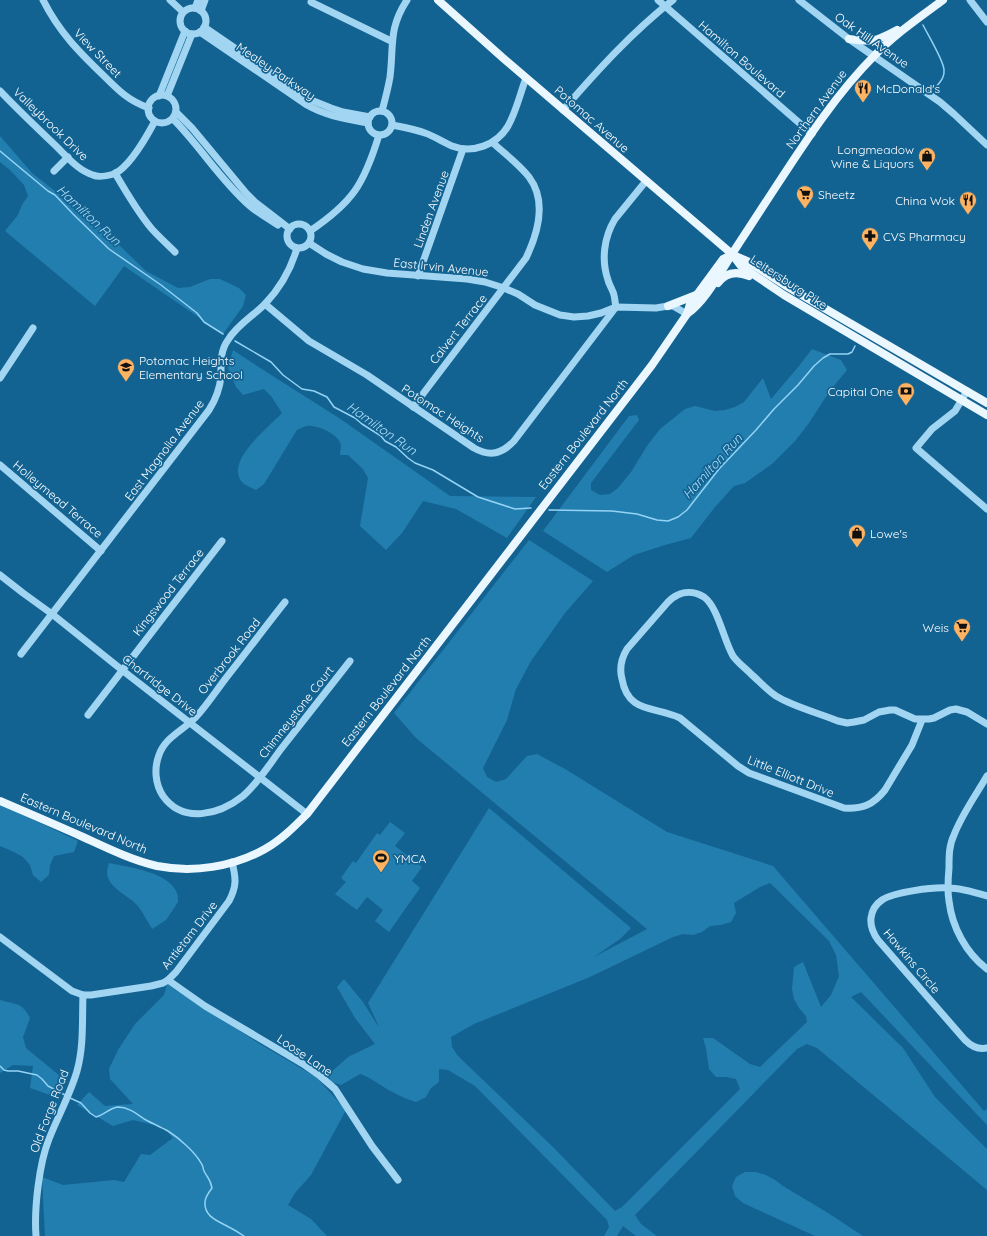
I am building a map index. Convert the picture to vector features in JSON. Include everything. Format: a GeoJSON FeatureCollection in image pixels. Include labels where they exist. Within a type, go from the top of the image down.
{"type":"FeatureCollection","features":[{"type":"Feature","properties":{"kind":"main road","name":"Potomac Avenue"},"geometry":{"type":"LineString","coordinates":[[438,0],[563,110],[732,254]]}},
{"type":"Feature","properties":{"kind":"main road","name":"Northern Avenue"},"geometry":{"type":"LineString","coordinates":[[732,254],[840,94],[874,56],[893,38],[943,0]]}},
{"type":"Feature","properties":{"kind":"main road"},"geometry":{"type":"LineString","coordinates":[[849,39],[874,41],[881,39],[917,19]]}},
{"type":"Feature","properties":{"kind":"main road","name":"Eastern Boulevard North"},"geometry":{"type":"LineString","coordinates":[[687,314],[695,309],[732,254]]}},
{"type":"Feature","properties":{"kind":"main road","name":"Eastern Boulevard North"},"geometry":{"type":"LineString","coordinates":[[0,801],[126,856],[156,865],[174,868],[194,869],[215,867],[246,858],[265,849],[286,834],[307,814],[652,365],[687,314],[690,304],[696,295],[723,259],[732,254]]}},
{"type":"Feature","properties":{"kind":"main road","name":"Leitersburg Pike"},"geometry":{"type":"LineString","coordinates":[[732,254],[741,266],[784,295],[987,415]]}},
{"type":"Feature","properties":{"kind":"main road","name":"Leitersburg Pike"},"geometry":{"type":"LineString","coordinates":[[732,254],[747,261],[788,287],[987,403]]}},
{"type":"Feature","properties":{"kind":"main road"},"geometry":{"type":"LineString","coordinates":[[706,294],[710,292],[721,279],[730,273],[742,273],[784,295]]}},
{"type":"Feature","properties":{"kind":"main road"},"geometry":{"type":"LineString","coordinates":[[668,306],[696,295]]}},
{"type":"Feature","properties":{"kind":"street","name":"View Street"},"geometry":{"type":"LineString","coordinates":[[43,0],[59,27],[77,50],[131,101],[149,108]]}},
{"type":"Feature","properties":{"kind":"street"},"geometry":{"type":"LineString","coordinates":[[170,0],[184,12]]}},
{"type":"Feature","properties":{"kind":"street"},"geometry":{"type":"LineString","coordinates":[[198,0],[198,10]]}},
{"type":"Feature","properties":{"kind":"street"},"geometry":{"type":"LineString","coordinates":[[198,10],[205,0]]}},
{"type":"Feature","properties":{"kind":"street"},"geometry":{"type":"LineString","coordinates":[[382,111],[390,78],[392,41],[396,19],[407,0]]}},
{"type":"Feature","properties":{"kind":"street","name":"Hamilton Boulevard"},"geometry":{"type":"LineString","coordinates":[[658,0],[812,134]]}},
{"type":"Feature","properties":{"kind":"street"},"geometry":{"type":"LineString","coordinates":[[563,110],[617,51],[673,0]]}},
{"type":"Feature","properties":{"kind":"street","name":"Oak Hill Avenue"},"geometry":{"type":"LineString","coordinates":[[799,0],[849,39],[940,102],[987,145]]}},
{"type":"Feature","properties":{"kind":"street"},"geometry":{"type":"LineString","coordinates":[[970,0],[987,22]]}},
{"type":"Feature","properties":{"kind":"street"},"geometry":{"type":"LineString","coordinates":[[311,2],[392,41]]}},
{"type":"Feature","properties":{"kind":"street"},"geometry":{"type":"LineString","coordinates":[[191,8],[198,10],[206,18],[202,30],[188,33],[182,27],[180,22],[184,12],[191,8]]}},
{"type":"Feature","properties":{"kind":"street","name":"Mealey Parkway"},"geometry":{"type":"LineString","coordinates":[[202,30],[307,105],[318,111],[329,115],[369,120]]}},
{"type":"Feature","properties":{"kind":"street"},"geometry":{"type":"LineString","coordinates":[[160,96],[188,33]]}},
{"type":"Feature","properties":{"kind":"street"},"geometry":{"type":"LineString","coordinates":[[167,96],[188,33]]}},
{"type":"Feature","properties":{"kind":"street"},"geometry":{"type":"LineString","coordinates":[[392,125],[424,133],[453,146],[464,149],[493,143],[507,128],[526,78]]}},
{"type":"Feature","properties":{"kind":"street","name":"Valleybrook Drive"},"geometry":{"type":"LineString","coordinates":[[0,91],[79,167],[94,176],[101,177],[115,174]]}},
{"type":"Feature","properties":{"kind":"street"},"geometry":{"type":"LineString","coordinates":[[160,96],[167,96],[175,104],[174,116],[168,122],[161,123],[155,121],[149,113],[152,100],[160,96]]}},
{"type":"Feature","properties":{"kind":"street"},"geometry":{"type":"LineString","coordinates":[[382,111],[387,112],[390,116],[392,125],[387,132],[379,134],[374,133],[370,129],[369,120],[373,113],[382,111]]}},
{"type":"Feature","properties":{"kind":"street"},"geometry":{"type":"LineString","coordinates":[[174,116],[192,128],[246,194],[289,230]]}},
{"type":"Feature","properties":{"kind":"street"},"geometry":{"type":"LineString","coordinates":[[155,121],[137,152],[126,165],[115,174],[144,219],[175,252]]}},
{"type":"Feature","properties":{"kind":"street"},"geometry":{"type":"LineString","coordinates":[[310,231],[328,219],[352,196],[367,170],[379,134]]}},
{"type":"Feature","properties":{"kind":"street","name":"Calvert Terrace"},"geometry":{"type":"LineString","coordinates":[[413,407],[526,258],[536,234],[539,209],[538,198],[530,178],[493,143]]}},
{"type":"Feature","properties":{"kind":"street","name":"Linden Avenue"},"geometry":{"type":"LineString","coordinates":[[418,276],[464,149]]}},
{"type":"Feature","properties":{"kind":"street"},"geometry":{"type":"LineString","coordinates":[[54,171],[68,157]]}},
{"type":"Feature","properties":{"kind":"street"},"geometry":{"type":"LineString","coordinates":[[646,181],[615,219],[607,237],[604,258],[608,281],[614,294],[616,307],[656,308],[673,306],[687,314]]}},
{"type":"Feature","properties":{"kind":"street"},"geometry":{"type":"LineString","coordinates":[[297,224],[305,225],[310,231],[311,239],[306,246],[302,248],[292,246],[287,237],[289,230],[297,224]]}},
{"type":"Feature","properties":{"kind":"street","name":"East Irvin Avenue"},"geometry":{"type":"LineString","coordinates":[[309,242],[326,254],[342,262],[363,269],[485,282],[518,294],[535,305],[560,315],[588,316],[616,307]]}},
{"type":"Feature","properties":{"kind":"street","name":"East Magnolia Avenue"},"geometry":{"type":"LineString","coordinates":[[21,654],[209,410],[219,389],[221,361],[227,340],[265,304],[280,287],[297,248]]}},
{"type":"Feature","properties":{"kind":"street","name":"Potomac Heights"},"geometry":{"type":"LineString","coordinates":[[265,304],[309,341],[367,375],[481,452],[488,453],[502,451],[514,441],[616,307]]}},
{"type":"Feature","properties":{"kind":"street"},"geometry":{"type":"LineString","coordinates":[[0,378],[33,328]]}},
{"type":"Feature","properties":{"kind":"street"},"geometry":{"type":"LineString","coordinates":[[967,391],[955,411],[932,429],[916,448],[987,509]]}},
{"type":"Feature","properties":{"kind":"street","name":"Holleymead Terrace"},"geometry":{"type":"LineString","coordinates":[[0,465],[101,551]]}},
{"type":"Feature","properties":{"kind":"street","name":"Kingswood Terrace"},"geometry":{"type":"LineString","coordinates":[[88,715],[222,541]]}},
{"type":"Feature","properties":{"kind":"street","name":"Chartridge Drive"},"geometry":{"type":"LineString","coordinates":[[0,575],[307,814]]}},
{"type":"Feature","properties":{"kind":"street","name":"Little Elliott Drive"},"geometry":{"type":"LineString","coordinates":[[693,592],[705,598],[712,606],[730,650],[737,661],[776,696],[785,701],[847,723],[862,720],[879,712],[890,710],[895,710],[915,719],[922,720],[912,745],[880,796],[866,806],[858,808],[844,808],[749,773],[738,766],[680,718],[672,714],[646,708],[633,702],[629,699],[622,683],[620,671],[622,658],[627,649],[673,597],[680,594],[693,592]]}},
{"type":"Feature","properties":{"kind":"street","name":"Overbrook Road"},"geometry":{"type":"LineString","coordinates":[[190,722],[285,602]]}},
{"type":"Feature","properties":{"kind":"street","name":"Chimneystone Court"},"geometry":{"type":"LineString","coordinates":[[260,776],[350,660]]}},
{"type":"Feature","properties":{"kind":"street"},"geometry":{"type":"LineString","coordinates":[[922,720],[934,718],[950,710],[956,709],[967,712],[987,724]]}},
{"type":"Feature","properties":{"kind":"street"},"geometry":{"type":"LineString","coordinates":[[190,722],[164,746],[156,763],[157,783],[160,792],[173,807],[192,814],[212,812],[235,802],[244,795],[260,776]]}},
{"type":"Feature","properties":{"kind":"street"},"geometry":{"type":"LineString","coordinates":[[987,776],[953,836],[949,854],[948,888],[948,901],[951,915],[960,937],[976,958],[987,969]]}},
{"type":"Feature","properties":{"kind":"street","name":"Antietam Drive"},"geometry":{"type":"LineString","coordinates":[[83,995],[157,985],[168,980],[234,893],[236,876],[232,862]]}},
{"type":"Feature","properties":{"kind":"street","name":"Hawkins Circle"},"geometry":{"type":"LineString","coordinates":[[987,896],[961,889],[924,889],[891,896],[882,900],[874,908],[872,915],[872,929],[878,940],[965,1040],[977,1048],[987,1048]]}},
{"type":"Feature","properties":{"kind":"street"},"geometry":{"type":"LineString","coordinates":[[0,937],[72,990],[83,995]]}},
{"type":"Feature","properties":{"kind":"street","name":"Loose Lane"},"geometry":{"type":"LineString","coordinates":[[168,980],[205,1006],[320,1076],[334,1089],[372,1146],[398,1180]]}},
{"type":"Feature","properties":{"kind":"street","name":"Old Forge Road"},"geometry":{"type":"LineString","coordinates":[[36,1236],[36,1212],[41,1165],[49,1138],[70,1093],[78,1069],[82,1039],[83,995]]}},
{"type":"Feature","properties":{"kind":"shaded area"},"geometry":{"type":"Polygon","coordinates":[[[0,136],[32,173],[96,223],[146,271],[178,288],[190,287],[210,279],[220,279],[239,288],[246,295],[243,306],[223,334],[124,266],[95,306],[5,231],[18,215],[28,196],[24,185],[0,162],[0,136]]]}},
{"type":"Feature","properties":{"kind":"shaded area"},"geometry":{"type":"Polygon","coordinates":[[[812,349],[841,360],[847,370],[829,392],[809,423],[795,441],[772,464],[745,483],[734,486],[715,507],[691,538],[634,555],[607,572],[543,531],[629,416],[637,415],[639,420],[591,483],[591,490],[600,495],[610,494],[618,488],[631,472],[647,446],[660,429],[685,409],[695,406],[715,411],[735,407],[744,402],[763,378],[771,399],[812,349]]]}},
{"type":"Feature","properties":{"kind":"shaded area"},"geometry":{"type":"Polygon","coordinates":[[[233,350],[339,418],[450,496],[536,497],[507,538],[456,509],[423,501],[402,533],[386,550],[360,526],[368,478],[363,469],[348,455],[340,455],[341,445],[336,437],[321,428],[310,426],[297,430],[264,484],[256,490],[251,488],[239,477],[238,469],[241,460],[253,442],[282,413],[271,396],[264,389],[243,395],[236,387],[228,368],[233,350]]]}},
{"type":"Feature","properties":{"kind":"shaded area"},"geometry":{"type":"Polygon","coordinates":[[[529,540],[593,581],[565,613],[531,661],[516,689],[507,720],[483,768],[487,777],[496,782],[506,779],[527,756],[537,754],[565,769],[667,832],[773,866],[984,1111],[987,1109],[987,1125],[861,992],[851,997],[903,1048],[935,1097],[987,1149],[987,1190],[817,1048],[807,1044],[797,1049],[635,1215],[641,1224],[657,1236],[636,1236],[623,1226],[617,1236],[604,1236],[609,1227],[607,1220],[475,1086],[448,1070],[439,1069],[439,1082],[431,1088],[426,1097],[416,1102],[388,1090],[370,1078],[360,1074],[341,1085],[331,1082],[328,1075],[348,1057],[375,1044],[355,1018],[337,987],[344,979],[363,1002],[379,1027],[368,1003],[489,808],[631,928],[620,939],[594,957],[647,929],[416,738],[394,713],[529,540]],[[770,883],[760,887],[734,903],[736,913],[731,922],[710,926],[702,932],[693,935],[683,934],[673,937],[590,977],[474,1024],[451,1037],[452,1047],[458,1056],[554,1148],[615,1211],[622,1207],[740,1089],[736,1079],[716,1077],[709,1069],[703,1038],[713,1038],[750,1064],[760,1067],[807,1022],[806,1016],[794,999],[792,989],[794,967],[803,962],[821,1007],[831,995],[839,976],[836,955],[829,941],[770,883]]]}},
{"type":"Feature","properties":{"kind":"shaded area"},"geometry":{"type":"Polygon","coordinates":[[[0,804],[78,841],[74,852],[54,856],[50,865],[49,875],[41,882],[33,875],[30,865],[23,857],[0,846],[0,804]]]}},
{"type":"Feature","properties":{"kind":"shaded area","name":"YMCA"},"geometry":{"type":"Polygon","coordinates":[[[390,822],[405,833],[395,846],[422,867],[412,881],[420,888],[389,932],[375,921],[383,910],[367,897],[357,910],[335,894],[346,882],[341,878],[353,861],[356,863],[377,833],[380,835],[390,822]]]}},
{"type":"Feature","properties":{"kind":"shaded area"},"geometry":{"type":"Polygon","coordinates":[[[109,863],[157,875],[173,886],[178,896],[178,902],[166,920],[152,929],[137,905],[111,883],[107,873],[109,863]]]}},
{"type":"Feature","properties":{"kind":"shaded area"},"geometry":{"type":"Polygon","coordinates":[[[167,984],[260,1044],[316,1077],[346,1110],[311,1175],[295,1193],[288,1205],[311,1219],[327,1236],[45,1236],[42,1177],[63,1185],[114,1180],[124,1182],[141,1154],[150,1155],[173,1138],[163,1127],[133,1120],[113,1126],[77,1105],[89,1092],[105,1106],[133,1104],[110,1079],[109,1069],[118,1050],[135,1024],[164,995],[167,984]]]}},
{"type":"Feature","properties":{"kind":"shaded area"},"geometry":{"type":"Polygon","coordinates":[[[0,1000],[18,1004],[24,1009],[30,1018],[23,1037],[26,1048],[66,1081],[53,1096],[30,1088],[33,1066],[13,1065],[0,1073],[0,1000]]]}},
{"type":"Feature","properties":{"kind":"shaded area"},"geometry":{"type":"Polygon","coordinates":[[[745,1172],[756,1172],[766,1175],[863,1236],[815,1236],[743,1203],[735,1196],[732,1186],[736,1177],[745,1172]]]}},
{"type":"Feature","properties":{"kind":"waterway","name":"Hamilton Run"},"geometry":{"type":"LineString","coordinates":[[923,25],[939,54],[943,66],[943,77],[936,87]]}},
{"type":"Feature","properties":{"kind":"waterway","name":"Hamilton Run"},"geometry":{"type":"LineString","coordinates":[[0,151],[48,191],[55,195],[109,249],[161,285],[197,313],[204,322],[223,334]]}},
{"type":"Feature","properties":{"kind":"waterway","name":"Hamilton Run"},"geometry":{"type":"LineString","coordinates":[[235,341],[271,362],[283,375],[302,389],[314,391],[327,397],[334,407],[355,418],[381,436],[385,441],[396,447],[415,463],[433,470],[478,497],[515,509],[531,508]]}},
{"type":"Feature","properties":{"kind":"waterway","name":"Hamilton Run"},"geometry":{"type":"LineString","coordinates":[[549,510],[612,511],[637,514],[657,520],[668,521],[678,517],[687,510],[719,469],[814,366],[830,354],[848,354],[852,352],[855,346]]}},
{"type":"Feature","properties":{"kind":"waterway"},"geometry":{"type":"LineString","coordinates":[[0,1066],[4,1070],[8,1071],[18,1071],[37,1075],[48,1086],[65,1095]]}},
{"type":"Feature","properties":{"kind":"waterway"},"geometry":{"type":"LineString","coordinates":[[70,1098],[81,1103],[96,1117],[118,1107],[126,1108],[177,1137],[198,1159],[210,1182],[212,1188],[206,1196],[205,1202],[205,1207],[208,1214],[244,1236]]}},
{"type":"Feature","properties":{"kind":"place","name":"McDonald's"},"geometry":{"type":"Point","coordinates":[863,103]}},
{"type":"Feature","properties":{"kind":"place","name":"Longmeadow Wine & Liquors"},"geometry":{"type":"Point","coordinates":[927,171]}},
{"type":"Feature","properties":{"kind":"place","name":"Sheetz"},"geometry":{"type":"Point","coordinates":[805,209]}},
{"type":"Feature","properties":{"kind":"place","name":"China Wok"},"geometry":{"type":"Point","coordinates":[968,215]}},
{"type":"Feature","properties":{"kind":"place","name":"CVS Pharmacy"},"geometry":{"type":"Point","coordinates":[870,251]}},
{"type":"Feature","properties":{"kind":"place","name":"Potomac Heights Elementary School"},"geometry":{"type":"Point","coordinates":[126,382]}},
{"type":"Feature","properties":{"kind":"place","name":"Capital One"},"geometry":{"type":"Point","coordinates":[906,406]}},
{"type":"Feature","properties":{"kind":"place","name":"Lowe's"},"geometry":{"type":"Point","coordinates":[857,548]}},
{"type":"Feature","properties":{"kind":"place","name":"Weis"},"geometry":{"type":"Point","coordinates":[962,642]}},
{"type":"Feature","properties":{"kind":"place","name":"YMCA"},"geometry":{"type":"Point","coordinates":[381,873]}}]}
